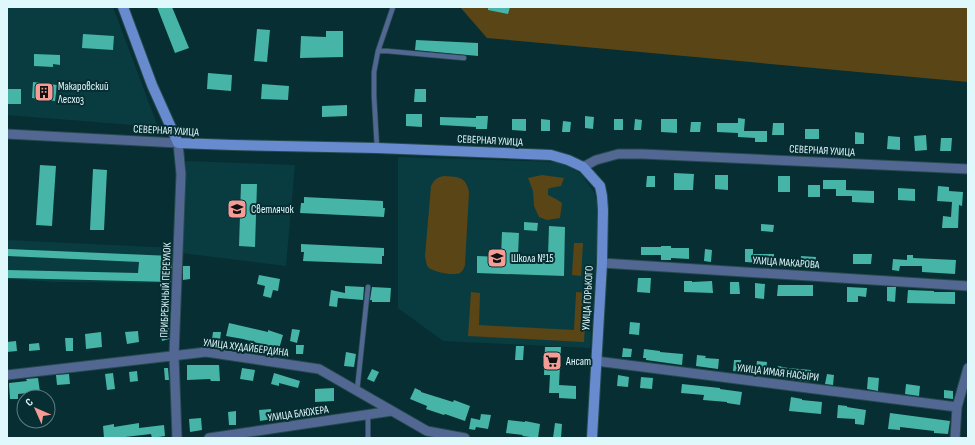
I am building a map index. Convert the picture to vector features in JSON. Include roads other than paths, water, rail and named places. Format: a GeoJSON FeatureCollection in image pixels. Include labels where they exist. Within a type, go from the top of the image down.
{"type":"FeatureCollection","features":[{"type":"Feature","properties":{"kind":"main road"},"geometry":{"type":"LineString","coordinates":[[123,7],[152,85],[178,142]]}},
{"type":"Feature","properties":{"kind":"main road","name":"СЕВЕРНАЯ УЛИЦА"},"geometry":{"type":"LineString","coordinates":[[178,142],[551,155],[568,160],[583,167]]}},
{"type":"Feature","properties":{"kind":"main road","name":"УЛИЦА ГОРЬКОГО"},"geometry":{"type":"LineString","coordinates":[[583,167],[600,186],[603,210],[602,263],[592,438]]}},
{"type":"Feature","properties":{"kind":"street","name":"СЕВЕРНАЯ УЛИЦА"},"geometry":{"type":"LineString","coordinates":[[7,134],[178,142]]}},
{"type":"Feature","properties":{"kind":"street","name":"ПРИБРЕЖНЫЙ ПЕРЕУЛОК"},"geometry":{"type":"LineString","coordinates":[[177,438],[174,355],[181,174],[178,142]]}},
{"type":"Feature","properties":{"kind":"street","name":"СЕВЕРНАЯ УЛИЦА"},"geometry":{"type":"LineString","coordinates":[[583,167],[596,160],[618,154],[642,154],[968,169]]}},
{"type":"Feature","properties":{"kind":"street","name":"УЛИЦА МАКАРОВА"},"geometry":{"type":"LineString","coordinates":[[602,263],[968,286]]}},
{"type":"Feature","properties":{"kind":"street","name":"УЛИЦА ХУДАЙБЕРДИНА"},"geometry":{"type":"LineString","coordinates":[[7,375],[206,352],[319,369],[427,431],[465,438]]}},
{"type":"Feature","properties":{"kind":"street","name":"УЛИЦА ИМАЯ НАСЫРИ"},"geometry":{"type":"LineString","coordinates":[[596,361],[957,407]]}},
{"type":"Feature","properties":{"kind":"street"},"geometry":{"type":"LineString","coordinates":[[955,438],[957,407],[968,368]]}},
{"type":"Feature","properties":{"kind":"street","name":"УЛИЦА БЛЮХЕРА"},"geometry":{"type":"LineString","coordinates":[[209,438],[392,411]]}},
{"type":"Feature","properties":{"kind":"lane"},"geometry":{"type":"LineString","coordinates":[[377,148],[374,72],[378,51],[393,7]]}},
{"type":"Feature","properties":{"kind":"lane"},"geometry":{"type":"LineString","coordinates":[[378,51],[387,50],[464,58]]}},
{"type":"Feature","properties":{"kind":"lane"},"geometry":{"type":"LineString","coordinates":[[357,391],[368,286]]}},
{"type":"Feature","properties":{"kind":"lane"},"geometry":{"type":"LineString","coordinates":[[368,414],[368,438]]}},
{"type":"Feature","properties":{"kind":"place","name":"Макаровский Лесхоз"},"geometry":{"type":"Point","coordinates":[44,92]}},
{"type":"Feature","properties":{"kind":"place","name":"Светлячок"},"geometry":{"type":"Point","coordinates":[237,209]}},
{"type":"Feature","properties":{"kind":"place","name":"Школа №15"},"geometry":{"type":"Point","coordinates":[497,258]}},
{"type":"Feature","properties":{"kind":"place","name":"Ансат"},"geometry":{"type":"Point","coordinates":[552,361]}}]}
